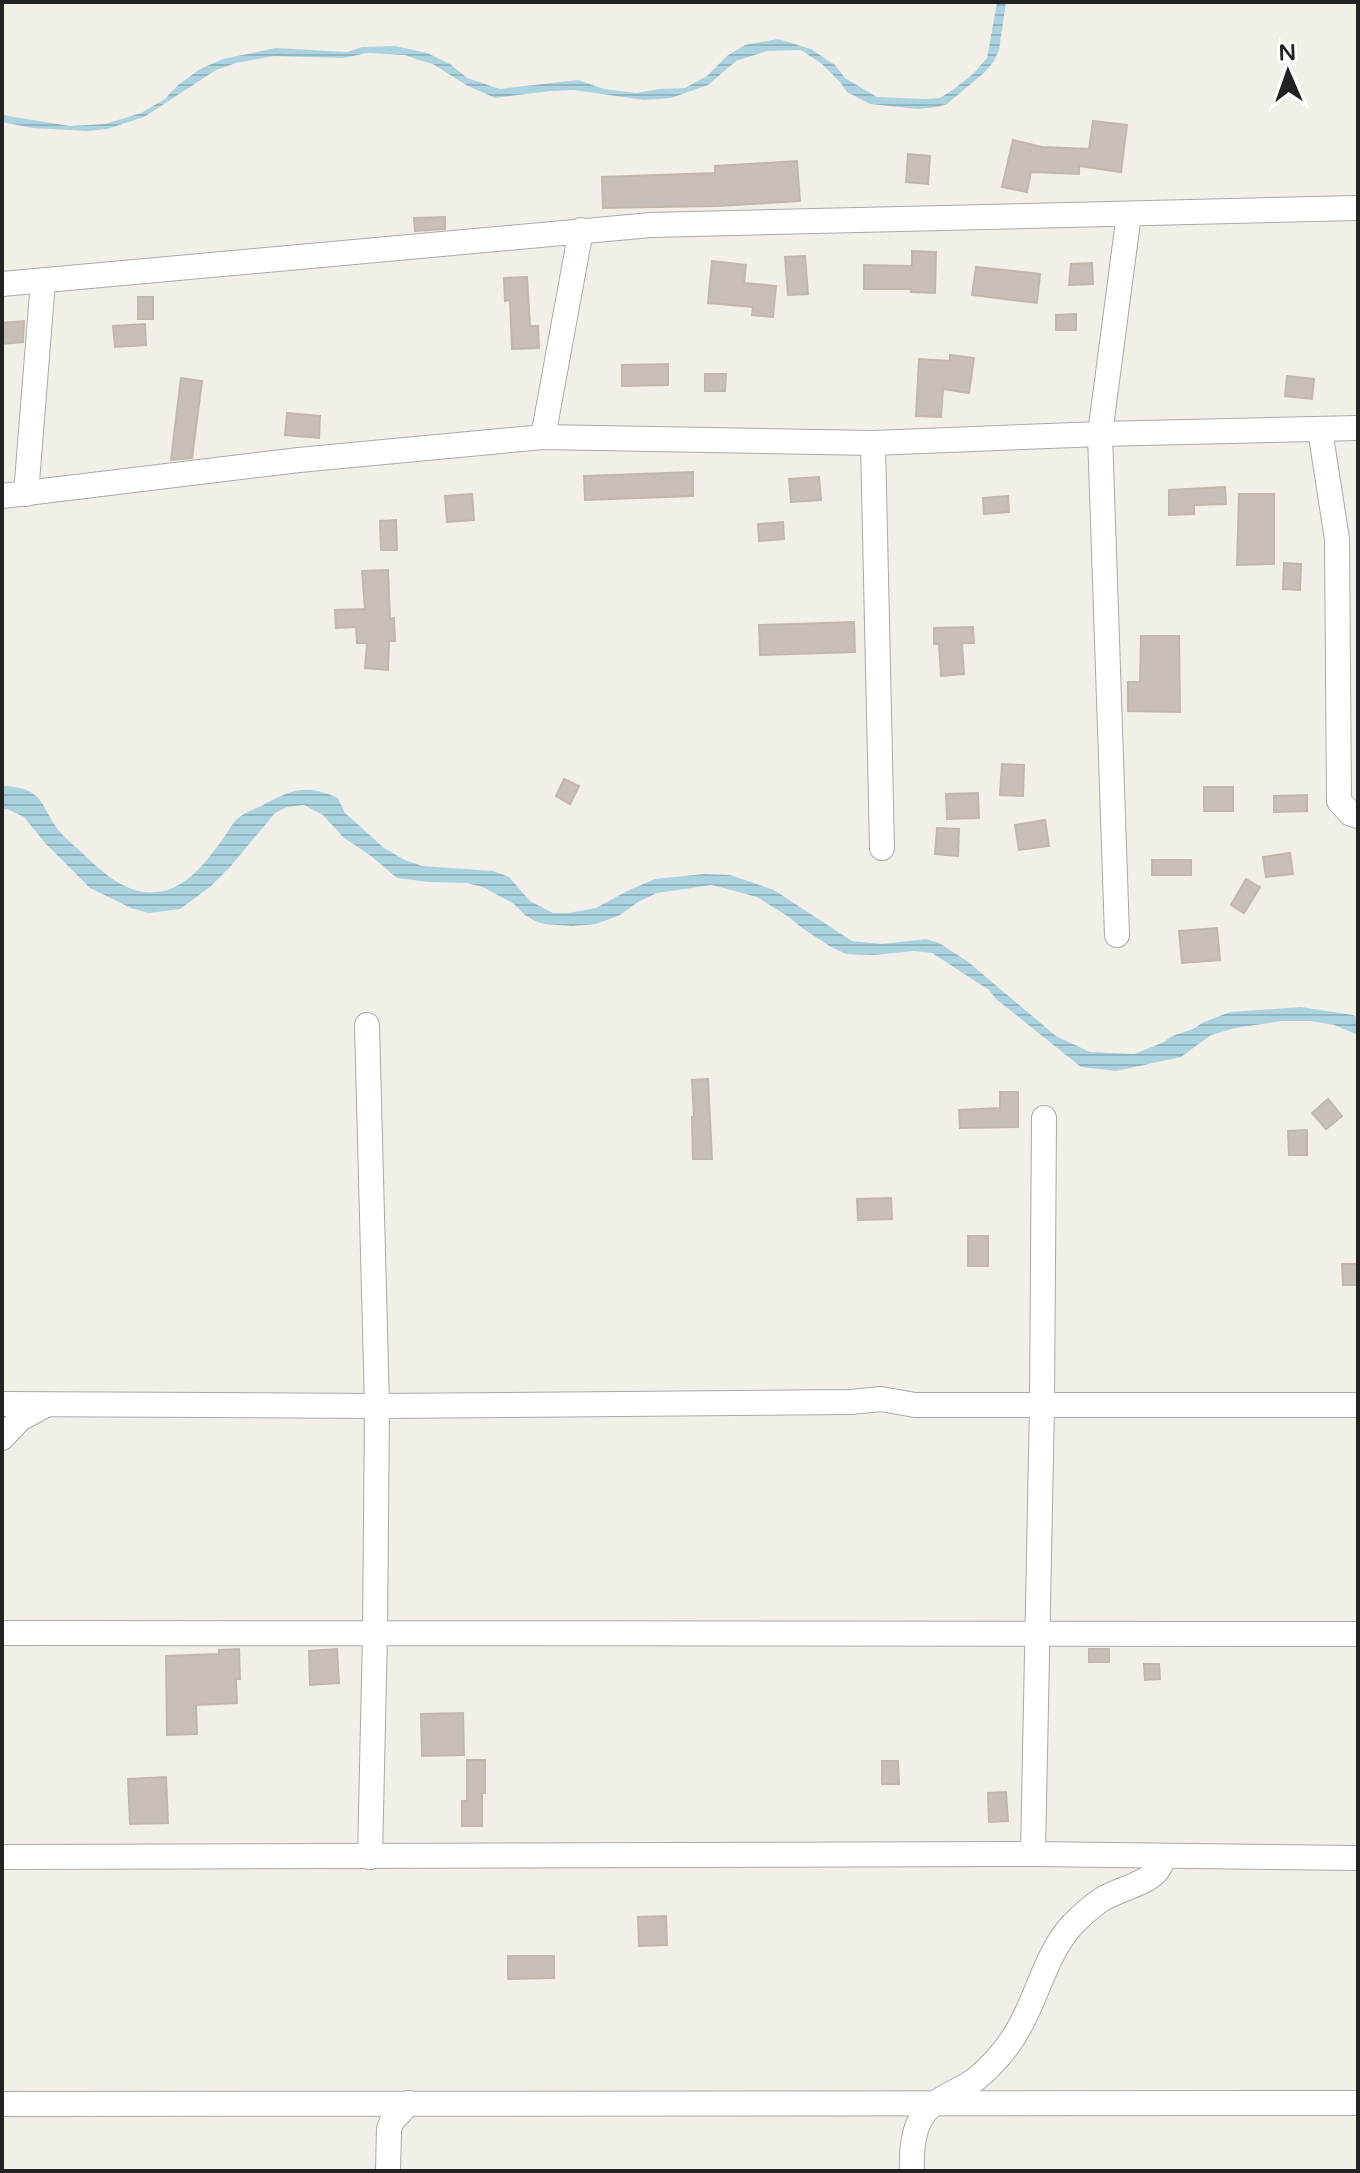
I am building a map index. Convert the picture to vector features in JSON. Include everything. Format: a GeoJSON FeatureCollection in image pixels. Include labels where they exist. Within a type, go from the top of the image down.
{"type":"FeatureCollection","features":[{"type":"Feature","properties":{"kind":"street"},"geometry":{"type":"LineString","coordinates":[[2,284],[581,230],[726,222],[1358,208]]}},
{"type":"Feature","properties":{"kind":"street"},"geometry":{"type":"LineString","coordinates":[[1117,935],[1100,434],[1129,214]]}},
{"type":"Feature","properties":{"kind":"street"},"geometry":{"type":"LineString","coordinates":[[543,437],[581,230]]}},
{"type":"Feature","properties":{"kind":"street"},"geometry":{"type":"LineString","coordinates":[[43,281],[14,495],[299,460],[543,437],[873,443],[1358,428]]}},
{"type":"Feature","properties":{"kind":"street"},"geometry":{"type":"LineString","coordinates":[[1320,430],[1337,539],[1339,801],[1351,814],[1358,816]]}},
{"type":"Feature","properties":{"kind":"street"},"geometry":{"type":"LineString","coordinates":[[873,443],[882,848]]}},
{"type":"Feature","properties":{"kind":"street"},"geometry":{"type":"LineString","coordinates":[[1339,634],[1358,657]]}},
{"type":"Feature","properties":{"kind":"street"},"geometry":{"type":"LineString","coordinates":[[367,1025],[377,1406],[370,1857]]}},
{"type":"Feature","properties":{"kind":"street"},"geometry":{"type":"LineString","coordinates":[[1033,1854],[1044,1118]]}},
{"type":"Feature","properties":{"kind":"street"},"geometry":{"type":"LineString","coordinates":[[2,1404],[377,1406],[839,1402],[881,1399],[915,1405],[1358,1405]]}},
{"type":"Feature","properties":{"kind":"street"},"geometry":{"type":"LineString","coordinates":[[2,1438],[20,1419],[47,1404]]}},
{"type":"Feature","properties":{"kind":"street"},"geometry":{"type":"LineString","coordinates":[[2,1633],[1358,1634]]}},
{"type":"Feature","properties":{"kind":"street"},"geometry":{"type":"LineString","coordinates":[[2,1857],[1033,1854],[1358,1858]]}},
{"type":"Feature","properties":{"kind":"street"},"geometry":{"type":"LineString","coordinates":[[912,2171],[917,2126],[932,2105],[977,2078],[996,2060],[1021,2025],[1052,1953],[1072,1925],[1101,1900],[1148,1878],[1157,1871],[1165,1856]]}},
{"type":"Feature","properties":{"kind":"street"},"geometry":{"type":"LineString","coordinates":[[388,2171],[389,2129],[392,2121],[409,2103]]}},
{"type":"Feature","properties":{"kind":"street"},"geometry":{"type":"LineString","coordinates":[[2,2104],[1358,2103]]}},
{"type":"Feature","properties":{"kind":"street"},"geometry":{"type":"LineString","coordinates":[[2,2125],[39,2104]]}},
{"type":"Feature","properties":{"kind":"water"},"geometry":{"type":"Polygon","coordinates":[[[997,2],[1006,2],[999,50],[994,61],[947,104],[937,107],[918,109],[870,104],[847,92],[822,64],[801,50],[767,51],[736,61],[708,85],[671,98],[644,100],[574,90],[495,98],[466,85],[433,64],[405,55],[367,53],[344,58],[274,56],[236,63],[216,70],[144,117],[107,129],[32,128],[2,122],[2,115],[70,126],[105,124],[141,113],[165,99],[200,69],[223,59],[276,48],[347,52],[362,47],[395,46],[427,53],[450,64],[467,78],[500,89],[578,80],[604,89],[636,93],[685,88],[707,76],[727,56],[745,45],[778,39],[811,49],[835,65],[845,78],[877,97],[940,98],[974,73],[987,58],[997,2]]]}},
{"type":"Feature","properties":{"kind":"water"},"geometry":{"type":"Polygon","coordinates":[[[2,787],[29,791],[36,796],[62,834],[115,880],[135,890],[158,892],[178,886],[203,865],[242,815],[283,795],[300,790],[317,791],[338,798],[345,813],[384,848],[405,860],[422,866],[493,871],[509,877],[530,901],[553,913],[596,908],[655,879],[730,875],[774,890],[852,941],[882,944],[926,939],[939,943],[967,961],[1056,1036],[1090,1052],[1134,1054],[1230,1012],[1301,1007],[1353,1015],[1358,1018],[1358,1035],[1334,1025],[1282,1021],[1211,1035],[1181,1057],[1116,1071],[1081,1067],[996,999],[989,990],[932,953],[846,954],[757,897],[712,885],[657,893],[620,915],[596,924],[544,924],[483,887],[397,878],[343,837],[323,815],[304,805],[287,807],[275,813],[230,867],[210,887],[180,909],[149,913],[131,908],[90,888],[24,817],[7,809],[2,810],[2,787]]]}},
{"type":"Feature","properties":{"kind":"building"},"geometry":{"type":"Polygon","coordinates":[[[1093,121],[1127,125],[1121,172],[1079,166],[1079,174],[1031,172],[1027,192],[1002,187],[1013,140],[1042,147],[1089,149],[1093,121]]]}},
{"type":"Feature","properties":{"kind":"building"},"geometry":{"type":"Polygon","coordinates":[[[908,154],[930,156],[928,184],[906,182],[908,154]]]}},
{"type":"Feature","properties":{"kind":"building"},"geometry":{"type":"Polygon","coordinates":[[[797,161],[800,201],[603,208],[602,177],[715,173],[715,166],[797,161]]]}},
{"type":"Feature","properties":{"kind":"building"},"geometry":{"type":"Polygon","coordinates":[[[445,217],[445,229],[415,231],[414,218],[445,217]]]}},
{"type":"Feature","properties":{"kind":"building"},"geometry":{"type":"Polygon","coordinates":[[[912,251],[936,252],[935,293],[911,292],[911,289],[864,289],[864,265],[912,266],[912,251]]]}},
{"type":"Feature","properties":{"kind":"building"},"geometry":{"type":"Polygon","coordinates":[[[805,256],[808,294],[788,295],[785,257],[805,256]]]}},
{"type":"Feature","properties":{"kind":"building"},"geometry":{"type":"Polygon","coordinates":[[[712,261],[746,265],[744,283],[776,286],[773,317],[752,315],[753,307],[708,303],[712,261]]]}},
{"type":"Feature","properties":{"kind":"building"},"geometry":{"type":"Polygon","coordinates":[[[1092,263],[1093,284],[1069,285],[1071,264],[1092,263]]]}},
{"type":"Feature","properties":{"kind":"building"},"geometry":{"type":"Polygon","coordinates":[[[976,267],[1040,274],[1037,303],[972,295],[976,267]]]}},
{"type":"Feature","properties":{"kind":"building"},"geometry":{"type":"Polygon","coordinates":[[[527,277],[530,326],[538,326],[539,348],[512,349],[510,300],[505,301],[504,278],[527,277]]]}},
{"type":"Feature","properties":{"kind":"building"},"geometry":{"type":"Polygon","coordinates":[[[138,297],[153,297],[153,319],[138,319],[138,297]]]}},
{"type":"Feature","properties":{"kind":"building"},"geometry":{"type":"Polygon","coordinates":[[[1076,314],[1076,330],[1056,330],[1056,315],[1076,314]]]}},
{"type":"Feature","properties":{"kind":"building"},"geometry":{"type":"Polygon","coordinates":[[[24,321],[23,342],[2,344],[2,323],[24,321]]]}},
{"type":"Feature","properties":{"kind":"building"},"geometry":{"type":"Polygon","coordinates":[[[145,324],[146,345],[115,347],[113,326],[145,324]]]}},
{"type":"Feature","properties":{"kind":"building"},"geometry":{"type":"Polygon","coordinates":[[[950,355],[974,358],[969,393],[943,389],[941,417],[916,416],[919,359],[950,361],[950,355]]]}},
{"type":"Feature","properties":{"kind":"building"},"geometry":{"type":"Polygon","coordinates":[[[668,364],[668,385],[622,386],[622,365],[668,364]]]}},
{"type":"Feature","properties":{"kind":"building"},"geometry":{"type":"Polygon","coordinates":[[[705,374],[726,374],[725,391],[705,391],[705,374]]]}},
{"type":"Feature","properties":{"kind":"building"},"geometry":{"type":"Polygon","coordinates":[[[1287,376],[1314,379],[1312,399],[1285,396],[1287,376]]]}},
{"type":"Feature","properties":{"kind":"building"},"geometry":{"type":"Polygon","coordinates":[[[181,378],[202,381],[192,458],[171,460],[181,378]]]}},
{"type":"Feature","properties":{"kind":"building"},"geometry":{"type":"Polygon","coordinates":[[[287,413],[320,416],[319,438],[285,435],[287,413]]]}},
{"type":"Feature","properties":{"kind":"building"},"geometry":{"type":"Polygon","coordinates":[[[693,472],[693,496],[585,500],[584,476],[693,472]]]}},
{"type":"Feature","properties":{"kind":"building"},"geometry":{"type":"Polygon","coordinates":[[[819,477],[821,500],[791,502],[789,479],[819,477]]]}},
{"type":"Feature","properties":{"kind":"building"},"geometry":{"type":"Polygon","coordinates":[[[1225,487],[1226,504],[1194,505],[1194,514],[1169,515],[1169,490],[1225,487]]]}},
{"type":"Feature","properties":{"kind":"building"},"geometry":{"type":"Polygon","coordinates":[[[472,494],[474,520],[447,522],[445,496],[472,494]]]}},
{"type":"Feature","properties":{"kind":"building"},"geometry":{"type":"Polygon","coordinates":[[[1239,494],[1274,494],[1274,564],[1237,565],[1239,494]]]}},
{"type":"Feature","properties":{"kind":"building"},"geometry":{"type":"Polygon","coordinates":[[[1008,496],[1009,512],[984,514],[983,498],[1008,496]]]}},
{"type":"Feature","properties":{"kind":"building"},"geometry":{"type":"Polygon","coordinates":[[[396,520],[397,550],[381,550],[380,521],[396,520]]]}},
{"type":"Feature","properties":{"kind":"building"},"geometry":{"type":"Polygon","coordinates":[[[783,522],[784,539],[759,541],[758,524],[783,522]]]}},
{"type":"Feature","properties":{"kind":"building"},"geometry":{"type":"Polygon","coordinates":[[[1284,563],[1301,564],[1300,590],[1283,589],[1284,563]]]}},
{"type":"Feature","properties":{"kind":"building"},"geometry":{"type":"Polygon","coordinates":[[[388,570],[390,619],[394,618],[395,641],[389,641],[388,670],[365,668],[367,643],[357,643],[356,627],[336,628],[335,610],[365,609],[362,571],[388,570]]]}},
{"type":"Feature","properties":{"kind":"building"},"geometry":{"type":"Polygon","coordinates":[[[854,622],[855,652],[760,655],[759,625],[854,622]]]}},
{"type":"Feature","properties":{"kind":"building"},"geometry":{"type":"Polygon","coordinates":[[[973,627],[974,643],[962,643],[964,674],[941,676],[939,644],[934,644],[934,628],[973,627]]]}},
{"type":"Feature","properties":{"kind":"building"},"geometry":{"type":"Polygon","coordinates":[[[1141,636],[1179,636],[1180,712],[1128,711],[1128,682],[1140,682],[1141,636]]]}},
{"type":"Feature","properties":{"kind":"building"},"geometry":{"type":"Polygon","coordinates":[[[1002,764],[1024,765],[1023,796],[1000,795],[1002,764]]]}},
{"type":"Feature","properties":{"kind":"building"},"geometry":{"type":"Polygon","coordinates":[[[564,779],[579,786],[570,804],[556,796],[564,779]]]}},
{"type":"Feature","properties":{"kind":"building"},"geometry":{"type":"Polygon","coordinates":[[[1204,787],[1233,787],[1233,811],[1204,811],[1204,787]]]}},
{"type":"Feature","properties":{"kind":"building"},"geometry":{"type":"Polygon","coordinates":[[[978,793],[979,818],[947,819],[946,794],[978,793]]]}},
{"type":"Feature","properties":{"kind":"building"},"geometry":{"type":"Polygon","coordinates":[[[1307,795],[1307,811],[1274,812],[1274,796],[1307,795]]]}},
{"type":"Feature","properties":{"kind":"building"},"geometry":{"type":"Polygon","coordinates":[[[1045,820],[1049,846],[1019,850],[1015,825],[1045,820]]]}},
{"type":"Feature","properties":{"kind":"building"},"geometry":{"type":"Polygon","coordinates":[[[937,828],[959,829],[958,856],[935,854],[937,828]]]}},
{"type":"Feature","properties":{"kind":"building"},"geometry":{"type":"Polygon","coordinates":[[[1290,853],[1293,874],[1266,877],[1263,857],[1290,853]]]}},
{"type":"Feature","properties":{"kind":"building"},"geometry":{"type":"Polygon","coordinates":[[[1152,860],[1191,860],[1191,875],[1152,875],[1152,860]]]}},
{"type":"Feature","properties":{"kind":"building"},"geometry":{"type":"Polygon","coordinates":[[[1246,879],[1260,887],[1244,913],[1231,905],[1246,879]]]}},
{"type":"Feature","properties":{"kind":"building"},"geometry":{"type":"Polygon","coordinates":[[[1217,928],[1220,960],[1182,963],[1179,931],[1217,928]]]}},
{"type":"Feature","properties":{"kind":"building"},"geometry":{"type":"Polygon","coordinates":[[[708,1079],[712,1159],[693,1159],[692,1080],[708,1079]]]}},
{"type":"Feature","properties":{"kind":"building"},"geometry":{"type":"Polygon","coordinates":[[[1000,1092],[1018,1092],[1018,1127],[960,1128],[959,1110],[1000,1108],[1000,1092]]]}},
{"type":"Feature","properties":{"kind":"building"},"geometry":{"type":"Polygon","coordinates":[[[1328,1099],[1342,1116],[1326,1129],[1312,1113],[1328,1099]]]}},
{"type":"Feature","properties":{"kind":"building"},"geometry":{"type":"Polygon","coordinates":[[[1307,1130],[1307,1155],[1289,1155],[1288,1131],[1307,1130]]]}},
{"type":"Feature","properties":{"kind":"building"},"geometry":{"type":"Polygon","coordinates":[[[891,1198],[892,1219],[858,1220],[857,1199],[891,1198]]]}},
{"type":"Feature","properties":{"kind":"building"},"geometry":{"type":"Polygon","coordinates":[[[968,1236],[988,1236],[988,1266],[968,1266],[968,1236]]]}},
{"type":"Feature","properties":{"kind":"building"},"geometry":{"type":"Polygon","coordinates":[[[1342,1264],[1358,1264],[1358,1285],[1343,1285],[1342,1264]]]}},
{"type":"Feature","properties":{"kind":"building"},"geometry":{"type":"Polygon","coordinates":[[[239,1649],[237,1703],[196,1705],[197,1734],[167,1735],[166,1656],[219,1654],[219,1650],[239,1649]]]}},
{"type":"Feature","properties":{"kind":"building"},"geometry":{"type":"Polygon","coordinates":[[[337,1649],[339,1683],[310,1685],[309,1651],[337,1649]]]}},
{"type":"Feature","properties":{"kind":"building"},"geometry":{"type":"Polygon","coordinates":[[[1089,1649],[1109,1649],[1109,1662],[1089,1662],[1089,1649]]]}},
{"type":"Feature","properties":{"kind":"building"},"geometry":{"type":"Polygon","coordinates":[[[1144,1664],[1159,1664],[1160,1679],[1145,1680],[1144,1664]]]}},
{"type":"Feature","properties":{"kind":"building"},"geometry":{"type":"Polygon","coordinates":[[[463,1713],[464,1755],[422,1756],[421,1714],[463,1713]]]}},
{"type":"Feature","properties":{"kind":"building"},"geometry":{"type":"Polygon","coordinates":[[[467,1760],[485,1760],[482,1826],[462,1826],[462,1801],[467,1801],[467,1760]]]}},
{"type":"Feature","properties":{"kind":"building"},"geometry":{"type":"Polygon","coordinates":[[[882,1761],[898,1761],[899,1784],[882,1784],[882,1761]]]}},
{"type":"Feature","properties":{"kind":"building"},"geometry":{"type":"Polygon","coordinates":[[[166,1777],[168,1823],[130,1824],[128,1779],[166,1777]]]}},
{"type":"Feature","properties":{"kind":"building"},"geometry":{"type":"Polygon","coordinates":[[[1006,1792],[1008,1821],[989,1822],[988,1793],[1006,1792]]]}},
{"type":"Feature","properties":{"kind":"building"},"geometry":{"type":"Polygon","coordinates":[[[666,1916],[667,1945],[639,1946],[638,1917],[666,1916]]]}},
{"type":"Feature","properties":{"kind":"building"},"geometry":{"type":"Polygon","coordinates":[[[508,1956],[554,1956],[554,1978],[508,1979],[508,1956]]]}}]}
